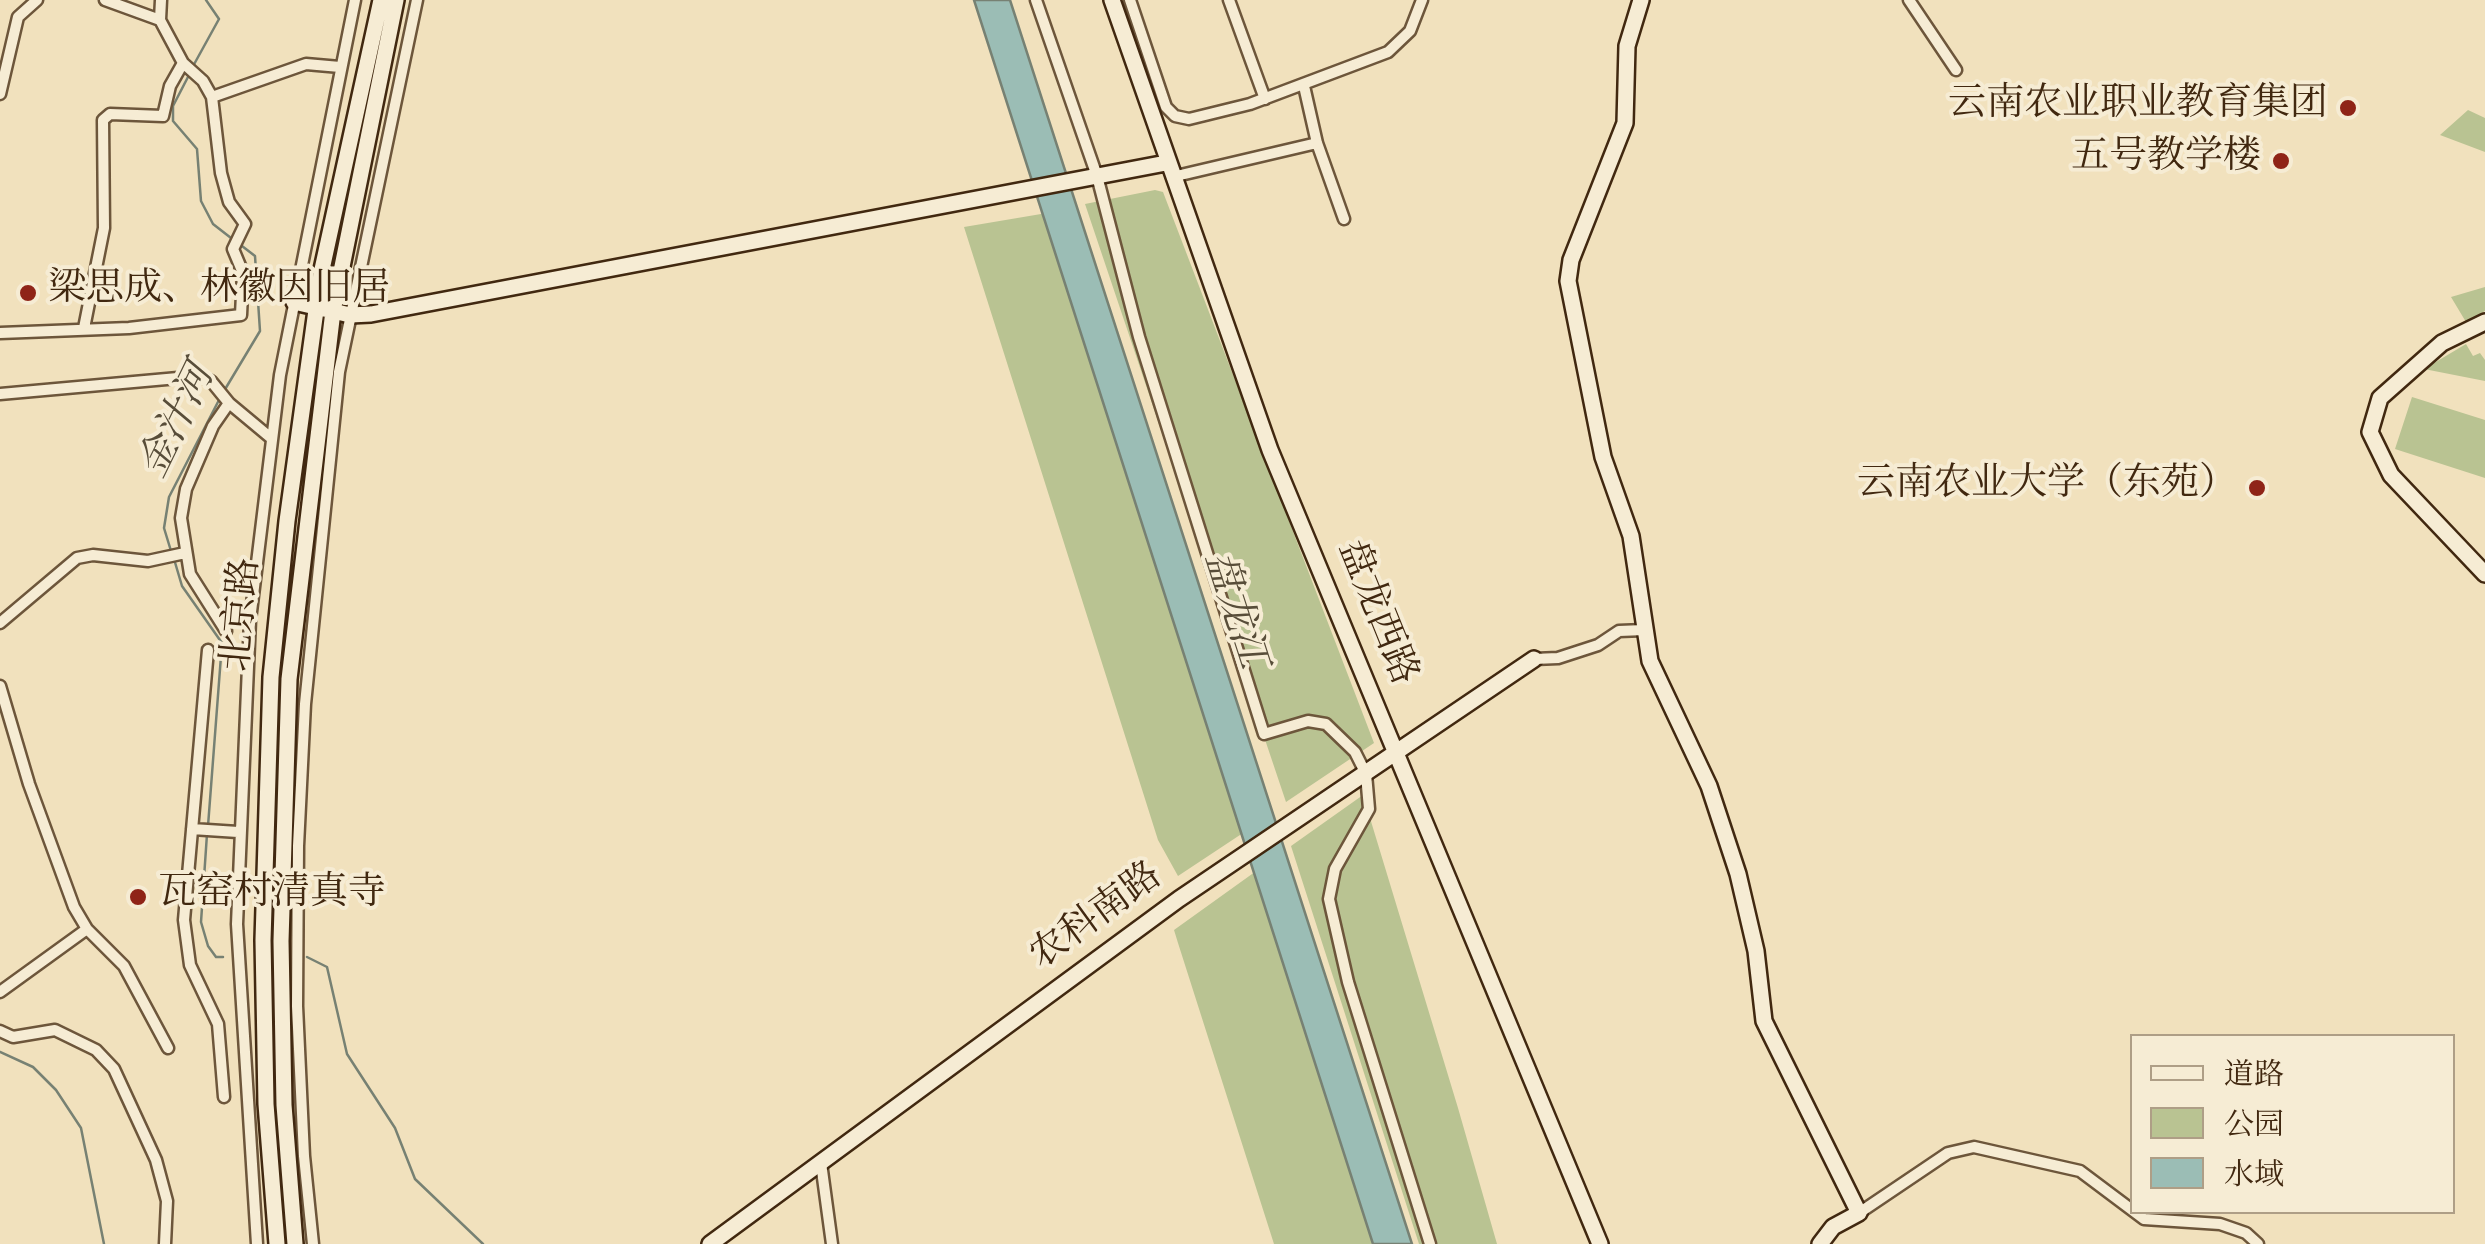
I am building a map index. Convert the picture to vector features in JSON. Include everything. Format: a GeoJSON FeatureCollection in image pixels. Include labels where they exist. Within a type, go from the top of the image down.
{"type":"FeatureCollection","features":[{"type":"Feature","properties":{"kind":"main road","name":"北京路"},"geometry":{"type":"LineString","coordinates":[[277,1244],[266,1104],[263,846],[271,677],[286,521],[316,308],[382,0]]}},
{"type":"Feature","properties":{"kind":"main road","name":"北京路"},"geometry":{"type":"LineString","coordinates":[[295,1244],[284,1104],[281,848],[288,680],[333,312],[396,0]]}},
{"type":"Feature","properties":{"kind":"main road","name":"盘龙西路"},"geometry":{"type":"LineString","coordinates":[[1112,0],[1270,450],[1600,1244]]}},
{"type":"Feature","properties":{"kind":"main road"},"geometry":{"type":"LineString","coordinates":[[1641,0],[1627,46],[1625,124],[1571,260],[1568,282],[1603,457],[1631,536],[1644,630],[1656,680],[1709,786],[1738,874],[1756,951],[1764,1021],[1859,1214],[1833,1227],[1820,1244]]}},
{"type":"Feature","properties":{"kind":"main road"},"geometry":{"type":"LineString","coordinates":[[294,302],[350,316],[1070,179],[1169,170]]}},
{"type":"Feature","properties":{"kind":"main road"},"geometry":{"type":"LineString","coordinates":[[2485,322],[2442,344],[2380,398],[2370,432],[2391,475],[2485,574]]}},
{"type":"Feature","properties":{"kind":"main road","name":"农科南路"},"geometry":{"type":"LineString","coordinates":[[710,1244],[1227,865],[1534,659]]}},
{"type":"Feature","properties":{"kind":"street"},"geometry":{"type":"LineString","coordinates":[[0,94],[18,17],[37,0]]}},
{"type":"Feature","properties":{"kind":"street"},"geometry":{"type":"LineString","coordinates":[[105,0],[160,20]]}},
{"type":"Feature","properties":{"kind":"street"},"geometry":{"type":"LineString","coordinates":[[0,334],[129,328],[241,315],[243,272],[234,249],[244,224],[229,202],[212,97],[183,64],[160,20],[161,0]]}},
{"type":"Feature","properties":{"kind":"street"},"geometry":{"type":"LineString","coordinates":[[257,1244],[237,924],[250,620],[270,438],[354,0]]}},
{"type":"Feature","properties":{"kind":"street"},"geometry":{"type":"LineString","coordinates":[[313,1244],[298,1006],[298,846],[305,704],[325,484],[350,316],[417,0]]}},
{"type":"Feature","properties":{"kind":"street"},"geometry":{"type":"LineString","coordinates":[[1036,0],[1097,176],[1139,337],[1264,734],[1308,721],[1326,724],[1355,752],[1366,774],[1368,809],[1334,869],[1329,899],[1348,982],[1430,1244]]}},
{"type":"Feature","properties":{"kind":"street"},"geometry":{"type":"LineString","coordinates":[[1130,0],[1170,112],[1189,119],[1304,86],[1388,52],[1410,31],[1422,0]]}},
{"type":"Feature","properties":{"kind":"street"},"geometry":{"type":"LineString","coordinates":[[1229,0],[1265,99]]}},
{"type":"Feature","properties":{"kind":"street"},"geometry":{"type":"LineString","coordinates":[[1908,0],[1956,70]]}},
{"type":"Feature","properties":{"kind":"street"},"geometry":{"type":"LineString","coordinates":[[84,328],[104,228],[103,120],[110,114],[163,116],[170,86],[183,64]]}},
{"type":"Feature","properties":{"kind":"street"},"geometry":{"type":"LineString","coordinates":[[212,97],[306,64],[340,67]]}},
{"type":"Feature","properties":{"kind":"street"},"geometry":{"type":"LineString","coordinates":[[1304,86],[1317,143],[1344,219]]}},
{"type":"Feature","properties":{"kind":"street"},"geometry":{"type":"LineString","coordinates":[[1169,170],[1317,143]]}},
{"type":"Feature","properties":{"kind":"street"},"geometry":{"type":"LineString","coordinates":[[0,394],[200,376],[212,381],[228,403],[270,438]]}},
{"type":"Feature","properties":{"kind":"street"},"geometry":{"type":"LineString","coordinates":[[226,632],[206,606],[185,553],[181,518],[186,489],[212,426],[228,403]]}},
{"type":"Feature","properties":{"kind":"street"},"geometry":{"type":"LineString","coordinates":[[0,623],[77,558],[94,554],[161,558],[185,553]]}},
{"type":"Feature","properties":{"kind":"street"},"geometry":{"type":"LineString","coordinates":[[1534,659],[1558,658],[1598,646],[1619,631],[1644,630]]}},
{"type":"Feature","properties":{"kind":"street"},"geometry":{"type":"LineString","coordinates":[[208,650],[197,829],[184,920],[190,965],[218,1024],[224,1096]]}},
{"type":"Feature","properties":{"kind":"street"},"geometry":{"type":"LineString","coordinates":[[0,686],[29,784],[74,906],[87,929],[124,966],[168,1048]]}},
{"type":"Feature","properties":{"kind":"street"},"geometry":{"type":"LineString","coordinates":[[197,829],[238,832]]}},
{"type":"Feature","properties":{"kind":"street"},"geometry":{"type":"LineString","coordinates":[[0,992],[87,929]]}},
{"type":"Feature","properties":{"kind":"street"},"geometry":{"type":"LineString","coordinates":[[0,1031],[13,1037],[55,1030],[96,1050],[114,1069],[156,1160],[167,1201],[165,1244]]}},
{"type":"Feature","properties":{"kind":"street"},"geometry":{"type":"LineString","coordinates":[[1859,1214],[1948,1153],[1974,1147],[2080,1171],[2130,1208]]}},
{"type":"Feature","properties":{"kind":"street"},"geometry":{"type":"LineString","coordinates":[[821,1163],[832,1244]]}},
{"type":"Feature","properties":{"kind":"street"},"geometry":{"type":"LineString","coordinates":[[2137,1214],[2144,1219],[2220,1224],[2246,1233],[2258,1244]]}},
{"type":"Feature","properties":{"kind":"green space"},"geometry":{"type":"Polygon","coordinates":[[[2468,110],[2485,118],[2485,152],[2440,135],[2468,110]]]}},
{"type":"Feature","properties":{"kind":"green space"},"geometry":{"type":"Polygon","coordinates":[[[1155,190],[1163,192],[1374,743],[1286,802],[1085,204],[1155,190]]]}},
{"type":"Feature","properties":{"kind":"green space"},"geometry":{"type":"Polygon","coordinates":[[[1047,213],[1246,831],[1178,876],[1158,840],[964,227],[1047,213]]]}},
{"type":"Feature","properties":{"kind":"green space"},"geometry":{"type":"Polygon","coordinates":[[[2485,287],[2485,311],[2466,322],[2451,297],[2485,287]]]}},
{"type":"Feature","properties":{"kind":"green space"},"geometry":{"type":"Polygon","coordinates":[[[2466,344],[2473,356],[2480,353],[2485,360],[2485,381],[2424,369],[2466,344]]]}},
{"type":"Feature","properties":{"kind":"green space"},"geometry":{"type":"Polygon","coordinates":[[[2412,397],[2485,420],[2485,478],[2395,449],[2412,397]]]}},
{"type":"Feature","properties":{"kind":"green space"},"geometry":{"type":"Polygon","coordinates":[[[1363,795],[1497,1244],[1419,1244],[1291,846],[1363,795]]]}},
{"type":"Feature","properties":{"kind":"green space"},"geometry":{"type":"Polygon","coordinates":[[[1259,869],[1378,1244],[1274,1244],[1178,943],[1174,930],[1259,869]]]}},
{"type":"Feature","properties":{"kind":"water"},"geometry":{"type":"Polygon","coordinates":[[[974,0],[1010,0],[1412,1244],[1373,1244],[974,0]]]}},
{"type":"Feature","properties":{"kind":"waterway","name":"金汁河"},"geometry":{"type":"LineString","coordinates":[[192,68],[219,19],[206,0]]}},
{"type":"Feature","properties":{"kind":"waterway","name":"金汁河"},"geometry":{"type":"LineString","coordinates":[[189,75],[173,106],[173,121],[197,149],[201,201],[213,224],[231,238]]}},
{"type":"Feature","properties":{"kind":"waterway","name":"金汁河"},"geometry":{"type":"LineString","coordinates":[[224,391],[260,331],[255,256],[242,246]]}},
{"type":"Feature","properties":{"kind":"waterway","name":"金汁河"},"geometry":{"type":"LineString","coordinates":[[171,551],[164,528],[169,497],[220,398]]}},
{"type":"Feature","properties":{"kind":"waterway","name":"金汁河"},"geometry":{"type":"LineString","coordinates":[[174,559],[182,586],[222,643],[208,826]]}},
{"type":"Feature","properties":{"kind":"waterway","name":"金汁河"},"geometry":{"type":"LineString","coordinates":[[207,834],[201,922],[208,946],[216,957],[223,957]]}},
{"type":"Feature","properties":{"kind":"waterway","name":"金汁河"},"geometry":{"type":"LineString","coordinates":[[307,957],[327,967],[347,1054],[395,1128],[415,1179],[483,1244]]}},
{"type":"Feature","properties":{"kind":"waterway"},"geometry":{"type":"LineString","coordinates":[[0,1052],[33,1067],[56,1090],[81,1128],[104,1244]]}},
{"type":"Feature","properties":{"kind":"place","name":"云南农业职业教育集团"},"geometry":{"type":"Point","coordinates":[2348,108]}},
{"type":"Feature","properties":{"kind":"place","name":"五号教学楼"},"geometry":{"type":"Point","coordinates":[2281,161]}},
{"type":"Feature","properties":{"kind":"place","name":"梁思成、林徽因旧居"},"geometry":{"type":"Point","coordinates":[28,293]}},
{"type":"Feature","properties":{"kind":"place","name":"云南农业大学（东苑）"},"geometry":{"type":"Point","coordinates":[2257,488]}},
{"type":"Feature","properties":{"kind":"place","name":"瓦窑村清真寺"},"geometry":{"type":"Point","coordinates":[138,897]}},
{"type":"Feature","properties":{"kind":"water label","name":"盘龙江"},"geometry":{"type":"Point","coordinates":[1231,611]}}]}
